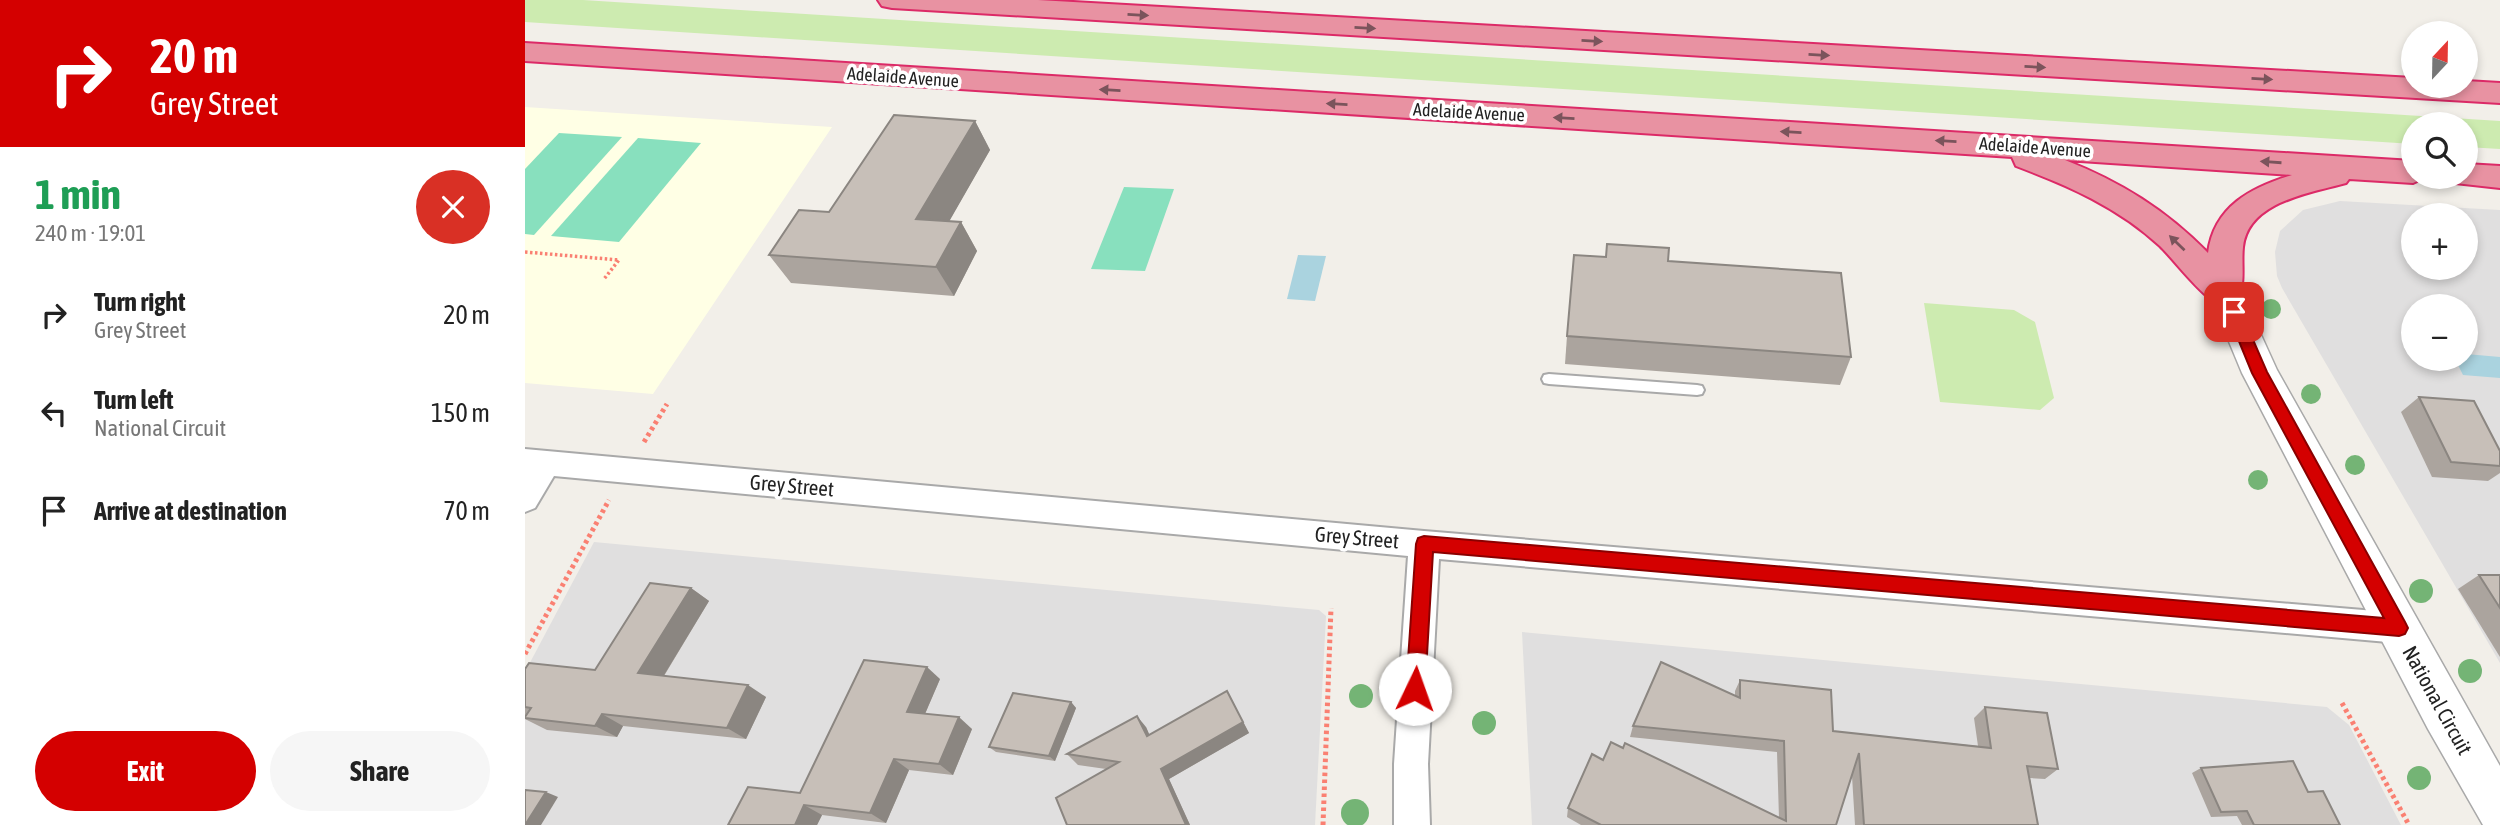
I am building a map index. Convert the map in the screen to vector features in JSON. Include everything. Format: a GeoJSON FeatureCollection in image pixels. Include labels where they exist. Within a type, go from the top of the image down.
{"type":"FeatureCollection","features":[{"type":"Feature","properties":{"kind":"highway"},"geometry":{"type":"LineString","coordinates":[[892,0],[2500,93]]}},
{"type":"Feature","properties":{"kind":"highway"},"geometry":{"type":"LineString","coordinates":[[1032,0],[1070,11]]}},
{"type":"Feature","properties":{"kind":"highway","name":"Adelaide Avenue"},"geometry":{"type":"LineString","coordinates":[[525,52],[2401,171]]}},
{"type":"Feature","properties":{"kind":"highway"},"geometry":{"type":"LineString","coordinates":[[1990,144],[2095,185],[2133,206],[2159,227],[2225,291]]}},
{"type":"Feature","properties":{"kind":"highway"},"geometry":{"type":"LineString","coordinates":[[2225,291],[2227,240],[2235,223],[2248,209],[2259,200],[2293,186],[2363,168]]}},
{"type":"Feature","properties":{"kind":"highway"},"geometry":{"type":"LineString","coordinates":[[2478,176],[2500,177]]}},
{"type":"Feature","properties":{"kind":"street","name":"National Circuit"},"geometry":{"type":"LineString","coordinates":[[2225,291],[2260,373],[2444,714],[2500,810]]}},
{"type":"Feature","properties":{"kind":"street","name":"Grey Street"},"geometry":{"type":"LineString","coordinates":[[536,462],[1424,544],[2399,628]]}},
{"type":"Feature","properties":{"kind":"street"},"geometry":{"type":"LineString","coordinates":[[525,499],[536,462]]}},
{"type":"Feature","properties":{"kind":"street"},"geometry":{"type":"LineString","coordinates":[[1412,825],[1411,764],[1424,544]]}},
{"type":"Feature","properties":{"kind":"lane"},"geometry":{"type":"LineString","coordinates":[[1549,379],[1697,390]]}},
{"type":"Feature","properties":{"kind":"path"},"geometry":{"type":"LineString","coordinates":[[525,252],[619,260],[604,278]]}},
{"type":"Feature","properties":{"kind":"path"},"geometry":{"type":"LineString","coordinates":[[525,654],[627,469],[667,404]]}},
{"type":"Feature","properties":{"kind":"path"},"geometry":{"type":"LineString","coordinates":[[1323,825],[1331,607]]}},
{"type":"Feature","properties":{"kind":"path"},"geometry":{"type":"LineString","coordinates":[[2342,703],[2409,825]]}},
{"type":"Feature","properties":{"kind":"shaded area"},"geometry":{"type":"Polygon","coordinates":[[[525,107],[832,127],[653,394],[525,383],[525,107]]]}},
{"type":"Feature","properties":{"kind":"shaded area"},"geometry":{"type":"Polygon","coordinates":[[[2340,201],[2401,204],[2401,280],[2478,280],[2478,209],[2500,210],[2500,663],[2282,288],[2277,276],[2275,252],[2280,231],[2303,210],[2340,201]]]}},
{"type":"Feature","properties":{"kind":"shaded area"},"geometry":{"type":"Polygon","coordinates":[[[594,542],[1319,610],[1326,616],[1315,825],[525,825],[525,672],[594,542]]]}},
{"type":"Feature","properties":{"kind":"shaded area"},"geometry":{"type":"Polygon","coordinates":[[[1522,632],[2327,707],[2349,725],[2401,825],[1532,825],[1522,632]]]}},
{"type":"Feature","properties":{"kind":"green space"},"geometry":{"type":"Polygon","coordinates":[[[525,0],[583,0],[2401,115],[2401,143],[525,22],[525,0]]]}},
{"type":"Feature","properties":{"kind":"green space"},"geometry":{"type":"Polygon","coordinates":[[[2478,120],[2500,121],[2500,149],[2478,148],[2478,120]]]}},
{"type":"Feature","properties":{"kind":"green space"},"geometry":{"type":"Polygon","coordinates":[[[559,133],[622,137],[534,235],[525,234],[525,169],[559,133]]]}},
{"type":"Feature","properties":{"kind":"green space"},"geometry":{"type":"Polygon","coordinates":[[[638,138],[701,143],[619,242],[551,236],[638,138]]]}},
{"type":"Feature","properties":{"kind":"green space"},"geometry":{"type":"Polygon","coordinates":[[[1124,187],[1174,189],[1145,271],[1091,269],[1124,187]]]}},
{"type":"Feature","properties":{"kind":"green space"},"geometry":{"type":"Polygon","coordinates":[[[1924,303],[2014,310],[2035,322],[2054,398],[2040,410],[1940,402],[1924,303]]]}},
{"type":"Feature","properties":{"kind":"water"},"geometry":{"type":"Polygon","coordinates":[[[1298,255],[1326,256],[1315,301],[1287,299],[1298,255]]]}},
{"type":"Feature","properties":{"kind":"water"},"geometry":{"type":"Polygon","coordinates":[[[2478,355],[2500,357],[2500,378],[2463,375],[2461,371],[2478,371],[2478,355]]]}},
{"type":"Feature","properties":{"kind":"building"},"geometry":{"type":"Polygon","coordinates":[[[894,115],[975,121],[916,219],[961,222],[936,267],[769,255],[799,210],[829,212],[894,115]]]}},
{"type":"Feature","properties":{"kind":"building"},"geometry":{"type":"Polygon","coordinates":[[[1607,244],[1669,248],[1668,261],[1841,273],[1851,357],[1567,336],[1574,255],[1606,257],[1607,244]]]}},
{"type":"Feature","properties":{"kind":"building"},"geometry":{"type":"Polygon","coordinates":[[[2419,397],[2474,401],[2500,451],[2500,466],[2451,462],[2419,397]]]}},
{"type":"Feature","properties":{"kind":"building"},"geometry":{"type":"Polygon","coordinates":[[[2479,575],[2500,575],[2500,608],[2479,575]]]}},
{"type":"Feature","properties":{"kind":"building"},"geometry":{"type":"Polygon","coordinates":[[[650,583],[691,588],[638,673],[748,685],[727,728],[602,714],[595,726],[525,718],[531,708],[525,707],[525,669],[529,663],[595,670],[650,583]]]}},
{"type":"Feature","properties":{"kind":"building"},"geometry":{"type":"Polygon","coordinates":[[[864,660],[927,667],[907,712],[959,717],[939,764],[894,759],[870,813],[804,805],[795,825],[728,825],[748,787],[800,793],[864,660]]]}},
{"type":"Feature","properties":{"kind":"building"},"geometry":{"type":"Polygon","coordinates":[[[1661,662],[1740,698],[1740,680],[1831,690],[1833,731],[1991,748],[1985,707],[2047,713],[2058,769],[2027,766],[2038,825],[1864,825],[1859,753],[1836,825],[1601,825],[1568,808],[1592,754],[1603,760],[1611,742],[1623,748],[1625,743],[1786,821],[1784,741],[1633,726],[1661,662]]]}},
{"type":"Feature","properties":{"kind":"building"},"geometry":{"type":"Polygon","coordinates":[[[1227,691],[1243,722],[1161,769],[1186,825],[1067,825],[1056,798],[1119,762],[1067,754],[1137,716],[1147,736],[1227,691]]]}},
{"type":"Feature","properties":{"kind":"building"},"geometry":{"type":"Polygon","coordinates":[[[1013,693],[1071,702],[1049,756],[989,747],[1013,693]]]}},
{"type":"Feature","properties":{"kind":"building"},"geometry":{"type":"Polygon","coordinates":[[[2293,761],[2308,792],[2323,791],[2340,825],[2254,825],[2247,811],[2221,812],[2201,768],[2293,761]]]}},
{"type":"Feature","properties":{"kind":"building"},"geometry":{"type":"Polygon","coordinates":[[[525,790],[546,792],[525,825],[525,790]]]}},
{"type":"Feature","properties":{"kind":"route"},"geometry":{"type":"LineString","coordinates":[[1415,689],[1424,544],[2293,621],[2399,628],[2260,373],[2234,312]]}}]}
